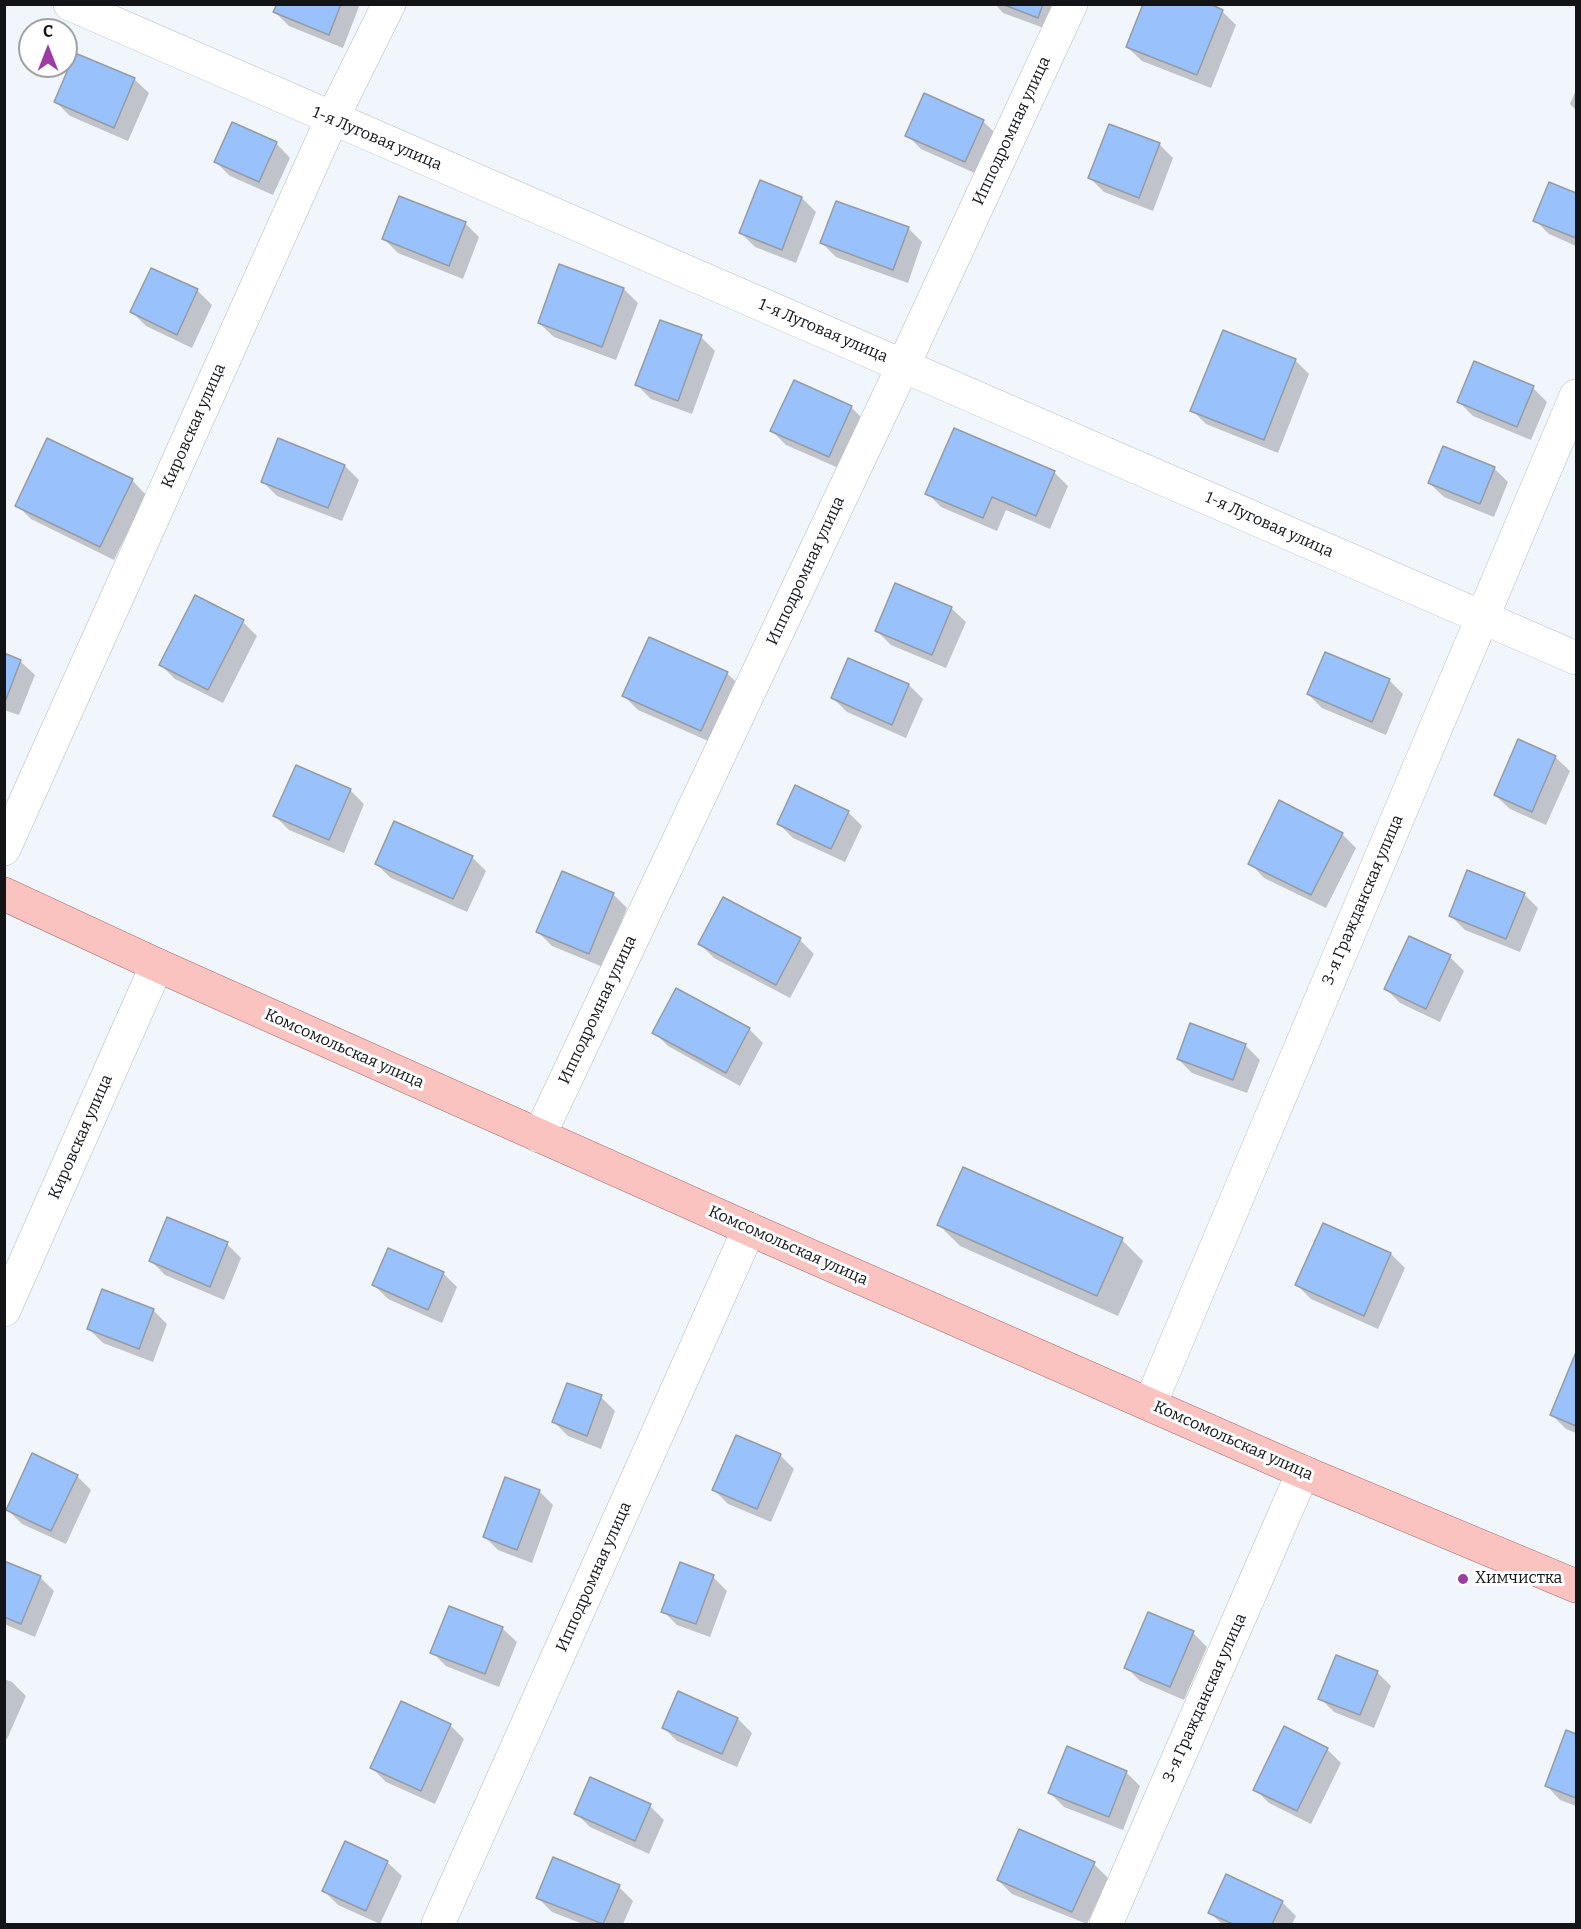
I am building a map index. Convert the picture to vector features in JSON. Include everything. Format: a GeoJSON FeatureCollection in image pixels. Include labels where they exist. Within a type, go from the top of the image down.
{"type":"FeatureCollection","features":[{"type":"Feature","properties":{"kind":"main road","name":"Комсомольская улица"},"geometry":{"type":"LineString","coordinates":[[4,894],[157,965],[749,1229],[1303,1472],[1576,1586]]}},
{"type":"Feature","properties":{"kind":"street","name":"1-я Луговая улица"},"geometry":{"type":"LineString","coordinates":[[70,4],[1576,658]]}},
{"type":"Feature","properties":{"kind":"street","name":"Кировская улица"},"geometry":{"type":"LineString","coordinates":[[4,849],[332,119],[389,4]]}},
{"type":"Feature","properties":{"kind":"street","name":"Ипподромная улица"},"geometry":{"type":"LineString","coordinates":[[539,1136],[903,366],[1071,4]]}},
{"type":"Feature","properties":{"kind":"street","name":"3-я Гражданская улица"},"geometry":{"type":"LineString","coordinates":[[1150,1404],[1576,396]]}},
{"type":"Feature","properties":{"kind":"street","name":"Кировская улица"},"geometry":{"type":"LineString","coordinates":[[4,1310],[157,965]]}},
{"type":"Feature","properties":{"kind":"street","name":"Ипподромная улица"},"geometry":{"type":"LineString","coordinates":[[438,1924],[749,1229]]}},
{"type":"Feature","properties":{"kind":"street","name":"3-я Гражданская улица"},"geometry":{"type":"LineString","coordinates":[[1106,1924],[1303,1472]]}},
{"type":"Feature","properties":{"kind":"building"},"geometry":{"type":"Polygon","coordinates":[[[277,4],[341,4],[329,35],[273,12],[277,4]]]}},
{"type":"Feature","properties":{"kind":"building"},"geometry":{"type":"Polygon","coordinates":[[[1002,4],[1043,4],[1038,18],[1002,4]]]}},
{"type":"Feature","properties":{"kind":"building"},"geometry":{"type":"Polygon","coordinates":[[[1143,4],[1210,4],[1223,10],[1197,75],[1126,47],[1143,4]]]}},
{"type":"Feature","properties":{"kind":"building"},"geometry":{"type":"Polygon","coordinates":[[[78,54],[135,78],[114,128],[54,102],[64,78],[78,78],[78,54]]]}},
{"type":"Feature","properties":{"kind":"building"},"geometry":{"type":"Polygon","coordinates":[[[924,93],[984,120],[965,162],[905,136],[924,93]]]}},
{"type":"Feature","properties":{"kind":"building"},"geometry":{"type":"Polygon","coordinates":[[[232,122],[277,142],[259,182],[214,162],[232,122]]]}},
{"type":"Feature","properties":{"kind":"building"},"geometry":{"type":"Polygon","coordinates":[[[1109,124],[1160,143],[1139,198],[1088,178],[1109,124]]]}},
{"type":"Feature","properties":{"kind":"building"},"geometry":{"type":"Polygon","coordinates":[[[760,180],[802,197],[782,250],[739,233],[760,180]]]}},
{"type":"Feature","properties":{"kind":"building"},"geometry":{"type":"Polygon","coordinates":[[[1549,182],[1576,193],[1576,238],[1533,221],[1549,182]]]}},
{"type":"Feature","properties":{"kind":"building"},"geometry":{"type":"Polygon","coordinates":[[[399,196],[466,222],[449,266],[382,239],[399,196]]]}},
{"type":"Feature","properties":{"kind":"building"},"geometry":{"type":"Polygon","coordinates":[[[836,201],[909,227],[893,270],[820,243],[836,201]]]}},
{"type":"Feature","properties":{"kind":"building"},"geometry":{"type":"Polygon","coordinates":[[[559,264],[624,288],[602,347],[538,323],[559,264]]]}},
{"type":"Feature","properties":{"kind":"building"},"geometry":{"type":"Polygon","coordinates":[[[151,268],[198,289],[177,335],[130,312],[151,268]]]}},
{"type":"Feature","properties":{"kind":"building"},"geometry":{"type":"Polygon","coordinates":[[[660,320],[702,335],[678,401],[635,385],[660,320]]]}},
{"type":"Feature","properties":{"kind":"building"},"geometry":{"type":"Polygon","coordinates":[[[1223,330],[1296,359],[1264,440],[1190,411],[1223,330]]]}},
{"type":"Feature","properties":{"kind":"building"},"geometry":{"type":"Polygon","coordinates":[[[1474,361],[1534,386],[1517,427],[1457,402],[1474,361]]]}},
{"type":"Feature","properties":{"kind":"building"},"geometry":{"type":"Polygon","coordinates":[[[794,380],[852,406],[829,457],[770,431],[794,380]]]}},
{"type":"Feature","properties":{"kind":"building"},"geometry":{"type":"Polygon","coordinates":[[[954,428],[1055,471],[1036,516],[992,497],[983,518],[925,494],[954,428]]]}},
{"type":"Feature","properties":{"kind":"building"},"geometry":{"type":"Polygon","coordinates":[[[47,438],[133,479],[100,547],[15,506],[47,438]]]}},
{"type":"Feature","properties":{"kind":"building"},"geometry":{"type":"Polygon","coordinates":[[[278,438],[345,465],[328,508],[261,482],[278,438]]]}},
{"type":"Feature","properties":{"kind":"building"},"geometry":{"type":"Polygon","coordinates":[[[1443,446],[1495,467],[1480,504],[1428,483],[1443,446]]]}},
{"type":"Feature","properties":{"kind":"building"},"geometry":{"type":"Polygon","coordinates":[[[895,583],[952,607],[932,655],[875,631],[895,583]]]}},
{"type":"Feature","properties":{"kind":"building"},"geometry":{"type":"Polygon","coordinates":[[[195,595],[244,620],[208,690],[159,665],[195,595]]]}},
{"type":"Feature","properties":{"kind":"building"},"geometry":{"type":"Polygon","coordinates":[[[649,637],[728,672],[701,731],[622,696],[649,637]]]}},
{"type":"Feature","properties":{"kind":"building"},"geometry":{"type":"Polygon","coordinates":[[[1325,652],[1390,679],[1372,722],[1307,694],[1325,652]]]}},
{"type":"Feature","properties":{"kind":"building"},"geometry":{"type":"Polygon","coordinates":[[[4,653],[21,660],[5,702],[4,702],[4,653]]]}},
{"type":"Feature","properties":{"kind":"building"},"geometry":{"type":"Polygon","coordinates":[[[848,658],[909,684],[892,725],[831,698],[848,658]]]}},
{"type":"Feature","properties":{"kind":"building"},"geometry":{"type":"Polygon","coordinates":[[[1518,739],[1556,756],[1532,812],[1494,795],[1518,739]]]}},
{"type":"Feature","properties":{"kind":"building"},"geometry":{"type":"Polygon","coordinates":[[[296,765],[351,789],[329,840],[273,816],[296,765]]]}},
{"type":"Feature","properties":{"kind":"building"},"geometry":{"type":"Polygon","coordinates":[[[795,785],[849,811],[831,849],[777,824],[795,785]]]}},
{"type":"Feature","properties":{"kind":"building"},"geometry":{"type":"Polygon","coordinates":[[[1279,800],[1343,833],[1311,895],[1248,864],[1279,800]]]}},
{"type":"Feature","properties":{"kind":"building"},"geometry":{"type":"Polygon","coordinates":[[[394,821],[473,856],[453,899],[375,864],[394,821]]]}},
{"type":"Feature","properties":{"kind":"building"},"geometry":{"type":"Polygon","coordinates":[[[1467,870],[1525,893],[1506,939],[1449,916],[1467,870]]]}},
{"type":"Feature","properties":{"kind":"building"},"geometry":{"type":"Polygon","coordinates":[[[562,871],[614,893],[589,954],[536,932],[562,871]]]}},
{"type":"Feature","properties":{"kind":"building"},"geometry":{"type":"Polygon","coordinates":[[[723,897],[801,938],[776,985],[698,944],[723,897]]]}},
{"type":"Feature","properties":{"kind":"building"},"geometry":{"type":"Polygon","coordinates":[[[1409,936],[1451,955],[1426,1009],[1384,989],[1409,936]]]}},
{"type":"Feature","properties":{"kind":"building"},"geometry":{"type":"Polygon","coordinates":[[[676,988],[750,1028],[726,1073],[652,1033],[676,988]]]}},
{"type":"Feature","properties":{"kind":"building"},"geometry":{"type":"Polygon","coordinates":[[[1190,1023],[1246,1044],[1233,1080],[1177,1059],[1190,1023]]]}},
{"type":"Feature","properties":{"kind":"building"},"geometry":{"type":"Polygon","coordinates":[[[963,1167],[1123,1238],[1097,1296],[937,1225],[963,1167]]]}},
{"type":"Feature","properties":{"kind":"building"},"geometry":{"type":"Polygon","coordinates":[[[167,1217],[228,1242],[210,1287],[149,1261],[167,1217]]]}},
{"type":"Feature","properties":{"kind":"building"},"geometry":{"type":"Polygon","coordinates":[[[1323,1223],[1391,1253],[1364,1316],[1295,1285],[1323,1223]]]}},
{"type":"Feature","properties":{"kind":"building"},"geometry":{"type":"Polygon","coordinates":[[[388,1248],[444,1272],[428,1310],[372,1285],[388,1248]]]}},
{"type":"Feature","properties":{"kind":"building"},"geometry":{"type":"Polygon","coordinates":[[[102,1289],[154,1309],[139,1349],[87,1329],[102,1289]]]}},
{"type":"Feature","properties":{"kind":"building"},"geometry":{"type":"Polygon","coordinates":[[[1576,1352],[1576,1426],[1550,1415],[1576,1352]]]}},
{"type":"Feature","properties":{"kind":"building"},"geometry":{"type":"Polygon","coordinates":[[[567,1383],[602,1395],[587,1436],[552,1422],[567,1383]]]}},
{"type":"Feature","properties":{"kind":"building"},"geometry":{"type":"Polygon","coordinates":[[[736,1435],[781,1454],[757,1509],[712,1490],[736,1435]]]}},
{"type":"Feature","properties":{"kind":"building"},"geometry":{"type":"Polygon","coordinates":[[[32,1453],[78,1475],[51,1531],[6,1510],[32,1453]]]}},
{"type":"Feature","properties":{"kind":"building"},"geometry":{"type":"Polygon","coordinates":[[[505,1477],[540,1490],[517,1550],[483,1537],[505,1477]]]}},
{"type":"Feature","properties":{"kind":"building"},"geometry":{"type":"Polygon","coordinates":[[[4,1561],[41,1576],[21,1624],[4,1617],[4,1561]]]}},
{"type":"Feature","properties":{"kind":"building"},"geometry":{"type":"Polygon","coordinates":[[[680,1562],[714,1575],[696,1624],[661,1612],[680,1562]]]}},
{"type":"Feature","properties":{"kind":"building"},"geometry":{"type":"Polygon","coordinates":[[[449,1606],[503,1627],[485,1674],[430,1653],[449,1606]]]}},
{"type":"Feature","properties":{"kind":"building"},"geometry":{"type":"Polygon","coordinates":[[[1148,1612],[1194,1631],[1170,1687],[1124,1668],[1148,1612]]]}},
{"type":"Feature","properties":{"kind":"building"},"geometry":{"type":"Polygon","coordinates":[[[1336,1655],[1378,1671],[1360,1715],[1318,1699],[1336,1655]]]}},
{"type":"Feature","properties":{"kind":"building"},"geometry":{"type":"Polygon","coordinates":[[[678,1691],[738,1718],[722,1754],[662,1728],[678,1691]]]}},
{"type":"Feature","properties":{"kind":"building"},"geometry":{"type":"Polygon","coordinates":[[[401,1701],[451,1724],[421,1791],[370,1768],[401,1701]]]}},
{"type":"Feature","properties":{"kind":"building"},"geometry":{"type":"Polygon","coordinates":[[[1284,1726],[1328,1748],[1297,1811],[1253,1790],[1284,1726]]]}},
{"type":"Feature","properties":{"kind":"building"},"geometry":{"type":"Polygon","coordinates":[[[1566,1730],[1576,1734],[1576,1798],[1545,1786],[1566,1730]]]}},
{"type":"Feature","properties":{"kind":"building"},"geometry":{"type":"Polygon","coordinates":[[[1067,1746],[1127,1771],[1109,1817],[1048,1793],[1067,1746]]]}},
{"type":"Feature","properties":{"kind":"building"},"geometry":{"type":"Polygon","coordinates":[[[590,1777],[651,1804],[635,1841],[574,1814],[590,1777]]]}},
{"type":"Feature","properties":{"kind":"building"},"geometry":{"type":"Polygon","coordinates":[[[1019,1829],[1095,1862],[1072,1912],[997,1880],[1019,1829]]]}},
{"type":"Feature","properties":{"kind":"building"},"geometry":{"type":"Polygon","coordinates":[[[345,1841],[388,1861],[366,1911],[322,1891],[345,1841]]]}},
{"type":"Feature","properties":{"kind":"building"},"geometry":{"type":"Polygon","coordinates":[[[553,1857],[620,1885],[603,1924],[536,1898],[553,1857]]]}},
{"type":"Feature","properties":{"kind":"building"},"geometry":{"type":"Polygon","coordinates":[[[1226,1874],[1283,1901],[1272,1924],[1233,1924],[1208,1913],[1226,1874]]]}},
{"type":"Feature","properties":{"kind":"place","name":"Химчистка"},"geometry":{"type":"Point","coordinates":[1463,1579]}}]}
